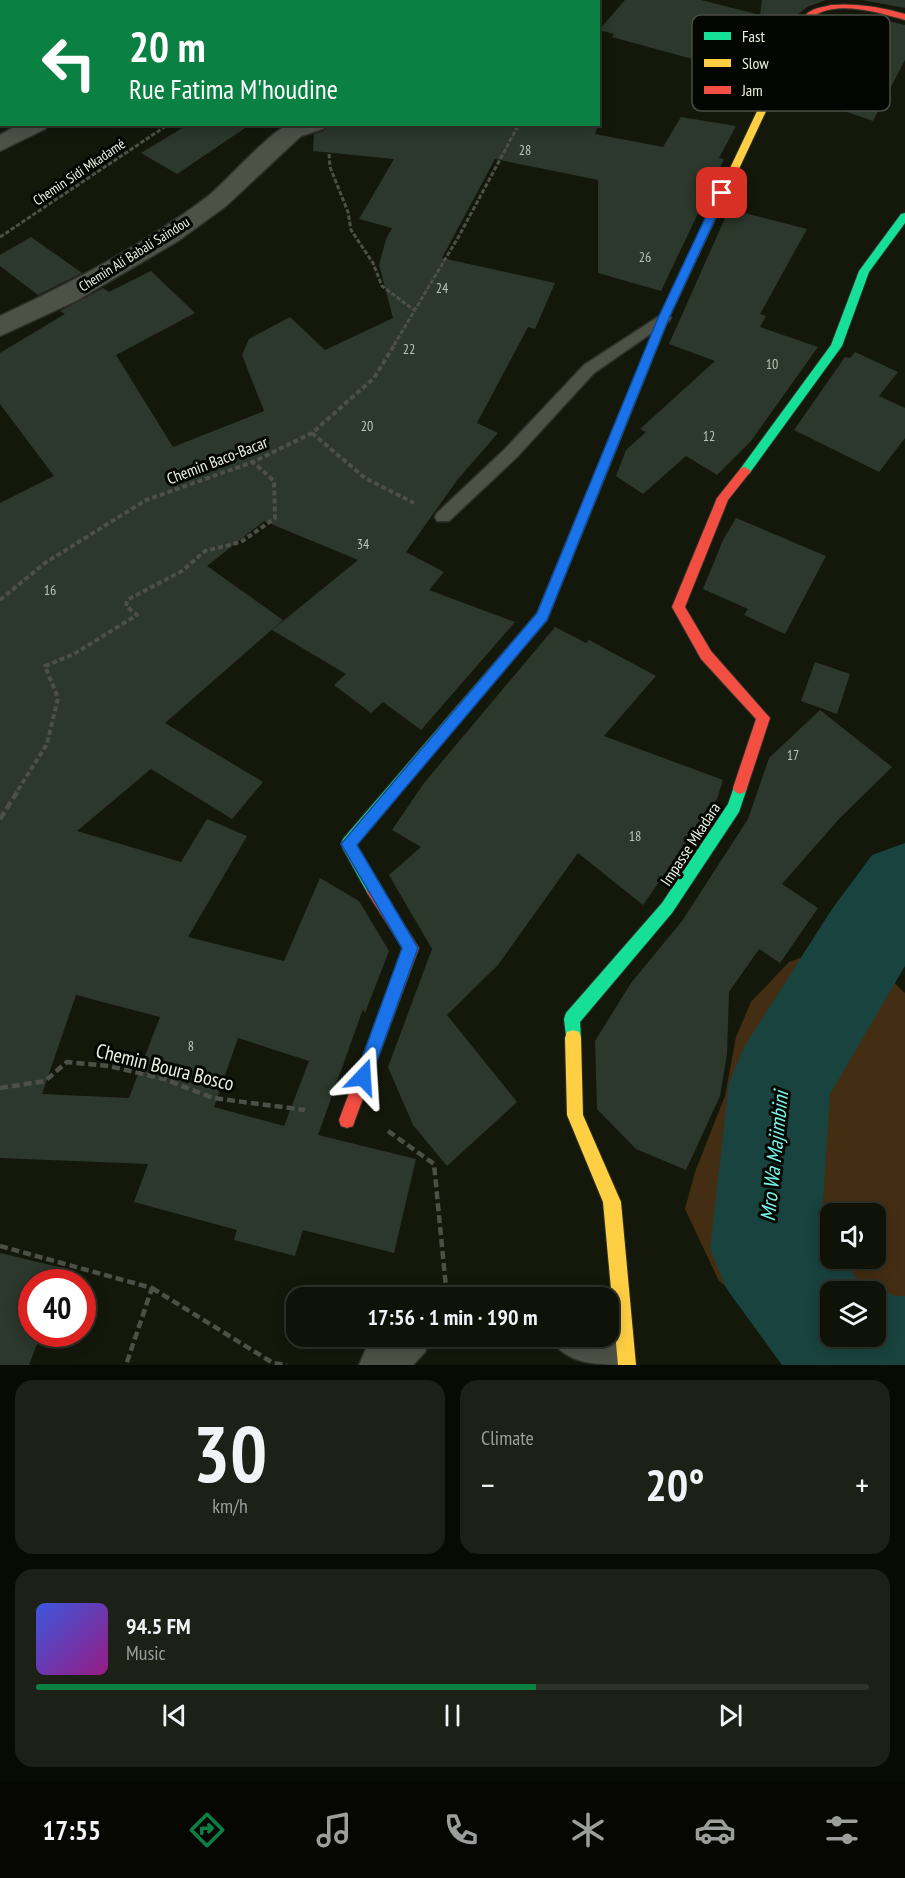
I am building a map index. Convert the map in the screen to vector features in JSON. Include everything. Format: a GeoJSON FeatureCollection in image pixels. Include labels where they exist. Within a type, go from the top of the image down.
{"type":"FeatureCollection","features":[{"type":"Feature","properties":{"kind":"street"},"geometry":{"type":"LineString","coordinates":[[810,15],[824,8],[849,6],[905,16]]}},
{"type":"Feature","properties":{"kind":"street"},"geometry":{"type":"LineString","coordinates":[[347,1120],[411,948],[348,844],[542,616],[664,318],[761,111]]}},
{"type":"Feature","properties":{"kind":"street"},"geometry":{"type":"LineString","coordinates":[[0,144],[33,126]]}},
{"type":"Feature","properties":{"kind":"street","name":"Chemin Ali Babali Saindou"},"geometry":{"type":"LineString","coordinates":[[0,327],[67,295],[170,235],[217,201],[293,131],[311,126]]}},
{"type":"Feature","properties":{"kind":"street","name":"Impasse Mkadara"},"geometry":{"type":"LineString","coordinates":[[627,1365],[612,1203],[574,1116],[572,1019],[668,908],[734,807],[763,718],[706,656],[678,607],[723,498],[763,449],[836,346],[864,271],[905,216]]}},
{"type":"Feature","properties":{"kind":"street"},"geometry":{"type":"LineString","coordinates":[[382,1365],[399,1347]]}},
{"type":"Feature","properties":{"kind":"street"},"geometry":{"type":"LineString","coordinates":[[586,1347],[610,1365]]}},
{"type":"Feature","properties":{"kind":"lane"},"geometry":{"type":"LineString","coordinates":[[443,517],[511,453],[589,369],[664,318]]}},
{"type":"Feature","properties":{"kind":"path","name":"Chemin Sidi Mkadamé"},"geometry":{"type":"LineString","coordinates":[[0,237],[166,126]]}},
{"type":"Feature","properties":{"kind":"path"},"geometry":{"type":"LineString","coordinates":[[316,126],[328,140],[330,167],[348,212],[351,230],[373,263],[382,286],[414,310]]}},
{"type":"Feature","properties":{"kind":"path","name":"Chemin Baco-Bacar"},"geometry":{"type":"LineString","coordinates":[[0,600],[45,563],[146,500],[253,462],[312,433],[374,378],[459,236],[518,126]]}},
{"type":"Feature","properties":{"kind":"path"},"geometry":{"type":"LineString","coordinates":[[312,433],[364,478],[443,517]]}},
{"type":"Feature","properties":{"kind":"path"},"geometry":{"type":"LineString","coordinates":[[0,819],[47,744],[58,698],[45,666],[75,654],[137,615],[126,606],[127,600],[182,571],[206,551],[242,542],[275,518],[274,481],[253,462]]}},
{"type":"Feature","properties":{"kind":"path","name":"Chemin Boura Bosco"},"geometry":{"type":"LineString","coordinates":[[0,1088],[45,1080],[67,1062],[98,1065],[164,1079],[213,1098],[301,1109],[388,1131],[435,1164],[446,1287]]}},
{"type":"Feature","properties":{"kind":"path"},"geometry":{"type":"LineString","coordinates":[[0,1246],[152,1288],[273,1363],[287,1365]]}},
{"type":"Feature","properties":{"kind":"path"},"geometry":{"type":"LineString","coordinates":[[126,1365],[152,1288]]}},
{"type":"Feature","properties":{"kind":"shaded area"},"geometry":{"type":"Polygon","coordinates":[[[835,945],[874,964],[905,993],[905,1321],[886,1325],[886,1281],[820,1281],[820,1334],[793,1338],[719,1281],[685,1209],[695,1172],[725,1096],[736,1037],[751,1002],[789,962],[835,945]]]}},
{"type":"Feature","properties":{"kind":"building"},"geometry":{"type":"Polygon","coordinates":[[[625,0],[701,0],[760,15],[692,15],[692,59],[612,37],[614,34],[600,29],[625,0]]]}},
{"type":"Feature","properties":{"kind":"building"},"geometry":{"type":"Polygon","coordinates":[[[762,0],[826,0],[807,7],[797,15],[760,15],[762,0]]]}},
{"type":"Feature","properties":{"kind":"building"},"geometry":{"type":"Polygon","coordinates":[[[862,0],[905,0],[905,8],[862,0]]]}},
{"type":"Feature","properties":{"kind":"building"},"geometry":{"type":"Polygon","coordinates":[[[890,21],[905,25],[905,60],[890,89],[890,21]]]}},
{"type":"Feature","properties":{"kind":"building"},"geometry":{"type":"Polygon","coordinates":[[[844,111],[878,111],[873,121],[844,111]]]}},
{"type":"Feature","properties":{"kind":"building"},"geometry":{"type":"Polygon","coordinates":[[[681,117],[736,126],[719,158],[724,159],[661,291],[598,273],[598,180],[495,159],[442,258],[555,283],[535,329],[528,327],[477,423],[498,433],[458,479],[406,552],[444,572],[429,590],[515,622],[421,730],[383,702],[371,713],[334,685],[346,674],[272,630],[358,560],[264,521],[207,566],[283,620],[165,723],[263,782],[232,819],[151,769],[77,831],[181,862],[207,819],[247,836],[188,937],[284,961],[320,878],[359,901],[389,951],[365,1013],[363,1009],[318,1135],[416,1159],[394,1253],[303,1230],[295,1256],[234,1240],[237,1230],[134,1202],[148,1164],[0,1158],[0,503],[54,476],[0,404],[0,353],[65,314],[60,311],[103,288],[109,292],[151,271],[195,313],[116,355],[173,447],[264,411],[242,355],[249,339],[290,317],[325,350],[393,318],[379,265],[386,239],[392,228],[359,219],[394,159],[313,151],[314,134],[324,131],[327,126],[597,126],[595,134],[663,147],[681,117]],[[76,995],[42,1094],[129,1098],[160,1017],[76,995]],[[238,1038],[214,1107],[284,1126],[309,1061],[238,1038]]]}},
{"type":"Feature","properties":{"kind":"building"},"geometry":{"type":"Polygon","coordinates":[[[186,126],[248,126],[177,174],[141,153],[186,126]]]}},
{"type":"Feature","properties":{"kind":"building"},"geometry":{"type":"Polygon","coordinates":[[[729,209],[807,229],[760,314],[766,316],[760,327],[818,347],[751,441],[717,475],[686,456],[643,494],[616,476],[626,450],[646,432],[640,429],[715,361],[669,344],[729,209]]]}},
{"type":"Feature","properties":{"kind":"building"},"geometry":{"type":"Polygon","coordinates":[[[31,237],[82,273],[38,295],[0,266],[0,255],[31,237]]]}},
{"type":"Feature","properties":{"kind":"building"},"geometry":{"type":"Polygon","coordinates":[[[855,352],[898,372],[879,396],[905,408],[905,438],[879,472],[794,430],[845,357],[850,358],[855,352]]]}},
{"type":"Feature","properties":{"kind":"building"},"geometry":{"type":"Polygon","coordinates":[[[736,518],[826,556],[785,634],[744,615],[748,609],[703,589],[723,540],[736,518]]]}},
{"type":"Feature","properties":{"kind":"building"},"geometry":{"type":"Polygon","coordinates":[[[555,627],[586,643],[589,640],[656,676],[604,736],[723,780],[717,799],[643,905],[578,853],[498,965],[447,1015],[517,1102],[447,1166],[413,1125],[388,1067],[432,949],[389,875],[421,847],[392,830],[424,783],[555,627]]]}},
{"type":"Feature","properties":{"kind":"building"},"geometry":{"type":"Polygon","coordinates":[[[815,662],[850,674],[837,714],[801,701],[815,662]]]}},
{"type":"Feature","properties":{"kind":"building"},"geometry":{"type":"Polygon","coordinates":[[[820,710],[892,767],[839,819],[782,884],[818,908],[780,963],[759,949],[729,992],[727,1054],[720,1096],[686,1170],[636,1149],[597,1109],[595,1041],[631,983],[682,921],[748,819],[769,758],[820,710]]]}},
{"type":"Feature","properties":{"kind":"building"},"geometry":{"type":"Polygon","coordinates":[[[0,1253],[67,1269],[18,1269],[18,1347],[36,1347],[29,1365],[0,1365],[0,1253]]]}},
{"type":"Feature","properties":{"kind":"waterway","name":"Mro Wa Majimbini"},"geometry":{"type":"LineString","coordinates":[[820,1322],[765,1249],[780,1083],[866,941],[905,886]]}},
{"type":"Feature","properties":{"kind":"waterway","name":"Mro Wa Majimbini"},"geometry":{"type":"LineString","coordinates":[[880,1347],[896,1353],[905,1353]]}},
{"type":"Feature","properties":{"kind":"traffic: fast"},"geometry":{"type":"LineString","coordinates":[[745,471],[836,346],[864,271],[905,216]]}},
{"type":"Feature","properties":{"kind":"traffic: fast"},"geometry":{"type":"LineString","coordinates":[[373,889],[348,844],[542,616],[602,470]]}},
{"type":"Feature","properties":{"kind":"traffic: fast"},"geometry":{"type":"LineString","coordinates":[[573,1038],[572,1019],[667,908],[734,807],[740,788]]}},
{"type":"Feature","properties":{"kind":"traffic: slow"},"geometry":{"type":"LineString","coordinates":[[602,470],[664,318],[761,111]]}},
{"type":"Feature","properties":{"kind":"traffic: slow"},"geometry":{"type":"LineString","coordinates":[[573,1038],[575,1115],[612,1202],[627,1365]]}},
{"type":"Feature","properties":{"kind":"traffic: jam"},"geometry":{"type":"LineString","coordinates":[[810,15],[831,8],[856,7],[905,17]]}},
{"type":"Feature","properties":{"kind":"traffic: jam"},"geometry":{"type":"LineString","coordinates":[[740,788],[763,718],[706,655],[678,607],[723,498],[745,471]]}},
{"type":"Feature","properties":{"kind":"traffic: jam"},"geometry":{"type":"LineString","coordinates":[[347,1120],[411,948],[373,889]]}},
{"type":"Feature","properties":{"kind":"route"},"geometry":{"type":"LineString","coordinates":[[363,1077],[411,948],[375,893],[348,844],[372,819],[542,616],[664,318],[722,193]]}}]}
